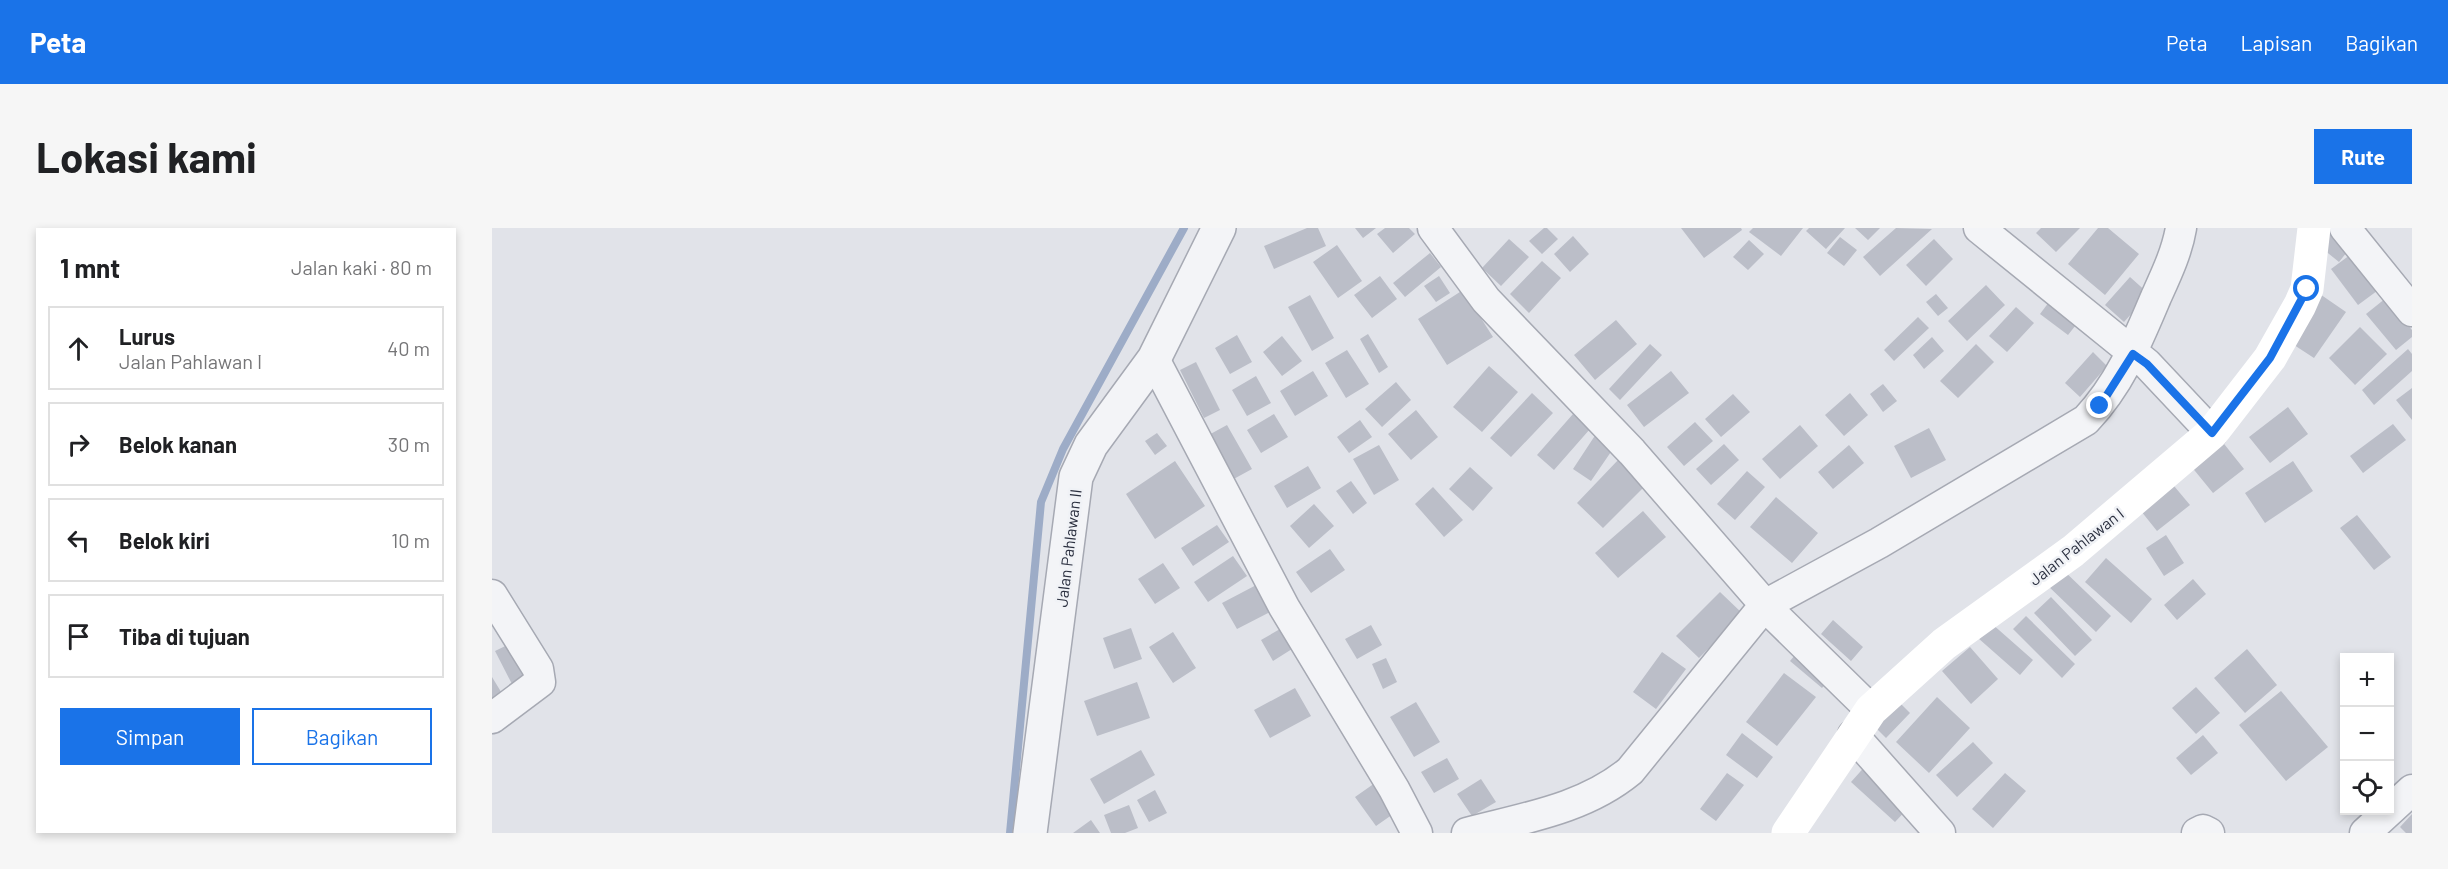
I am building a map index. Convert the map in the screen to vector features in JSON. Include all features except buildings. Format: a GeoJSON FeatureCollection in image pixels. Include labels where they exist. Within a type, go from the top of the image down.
{"type":"FeatureCollection","features":[{"type":"Feature","properties":{"kind":"main road","name":"Jalan Pahlawan I"},"geometry":{"type":"LineString","coordinates":[[1788,833],[1862,723],[1944,644],[2073,551],[2202,422],[2270,358],[2307,289],[2314,228]]}},
{"type":"Feature","properties":{"kind":"street","name":"Jalan Pahlawan II"},"geometry":{"type":"LineString","coordinates":[[1030,833],[1076,477],[1091,446],[1154,359],[1219,228]]}},
{"type":"Feature","properties":{"kind":"street"},"geometry":{"type":"LineString","coordinates":[[1432,228],[1486,300],[1632,452],[1769,609],[1802,643],[1940,833]]}},
{"type":"Feature","properties":{"kind":"street"},"geometry":{"type":"LineString","coordinates":[[1979,228],[2140,359],[2202,422]]}},
{"type":"Feature","properties":{"kind":"street"},"geometry":{"type":"LineString","coordinates":[[1467,833],[1576,804],[1615,784],[1630,771],[1769,609],[2073,430],[2106,398],[2140,359],[2181,228]]}},
{"type":"Feature","properties":{"kind":"street"},"geometry":{"type":"LineString","coordinates":[[2345,228],[2411,308]]}},
{"type":"Feature","properties":{"kind":"street"},"geometry":{"type":"LineString","coordinates":[[1154,359],[1284,607],[1394,789],[1417,833]]}},
{"type":"Feature","properties":{"kind":"street"},"geometry":{"type":"LineString","coordinates":[[492,595],[540,675],[537,686],[492,718]]}},
{"type":"Feature","properties":{"kind":"street"},"geometry":{"type":"LineString","coordinates":[[2365,833],[2412,790]]}},
{"type":"Feature","properties":{"kind":"street"},"geometry":{"type":"LineString","coordinates":[[2197,833],[2203,830],[2209,833]]}},
{"type":"Feature","properties":{"kind":"waterway"},"geometry":{"type":"LineString","coordinates":[[1010,833],[1041,502],[1063,449],[1184,228]]}},
{"type":"Feature","properties":{"kind":"route"},"geometry":{"type":"LineString","coordinates":[[2100,406],[2133,354],[2147,364],[2212,433],[2270,358],[2307,289]]}}]}
